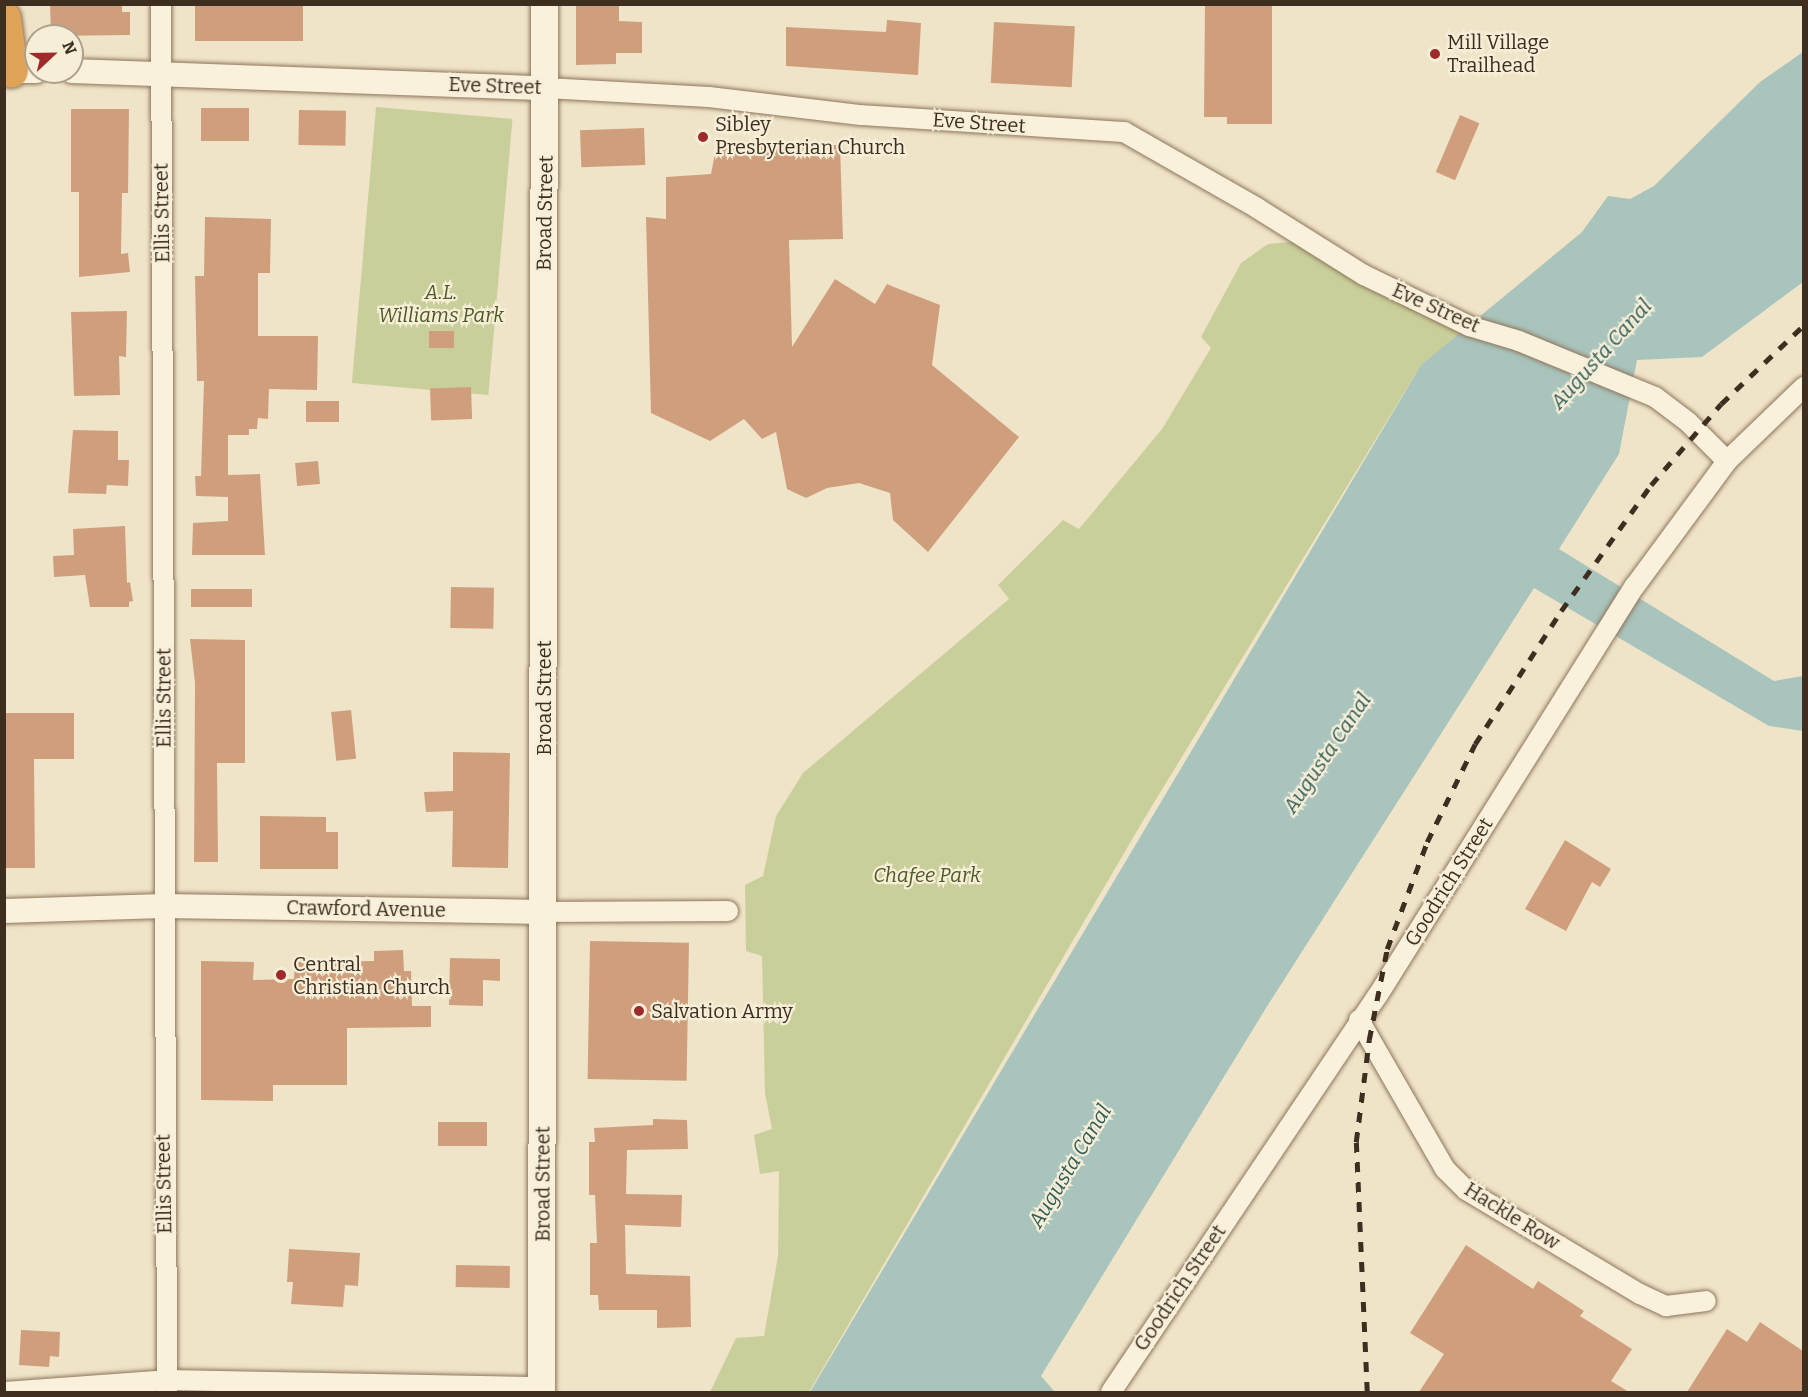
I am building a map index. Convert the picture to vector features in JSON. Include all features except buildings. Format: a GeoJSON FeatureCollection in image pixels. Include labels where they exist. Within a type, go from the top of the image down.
{"type":"FeatureCollection","features":[{"type":"Feature","properties":{"kind":"highway"},"geometry":{"type":"LineString","coordinates":[[4,18],[17,71]]}},
{"type":"Feature","properties":{"kind":"main road","name":"Broad Street"},"geometry":{"type":"LineString","coordinates":[[541,1391],[545,912],[542,480],[546,88],[544,4]]}},
{"type":"Feature","properties":{"kind":"street","name":"Ellis Street"},"geometry":{"type":"LineString","coordinates":[[161,4],[164,330],[163,906],[167,1386]]}},
{"type":"Feature","properties":{"kind":"street","name":"Eve Street"},"geometry":{"type":"LineString","coordinates":[[84,71],[160,71],[709,97],[861,115],[1124,132],[1257,208],[1364,274],[1469,326],[1519,341],[1670,406],[1727,461]]}},
{"type":"Feature","properties":{"kind":"street","name":"Goodrich Street"},"geometry":{"type":"LineString","coordinates":[[1111,1392],[1359,1020],[1635,586],[1727,461],[1803,387]]}},
{"type":"Feature","properties":{"kind":"street","name":"Crawford Avenue"},"geometry":{"type":"LineString","coordinates":[[4,911],[163,906],[545,912],[728,911]]}},
{"type":"Feature","properties":{"kind":"street","name":"Hackle Row"},"geometry":{"type":"LineString","coordinates":[[1359,1020],[1445,1168],[1466,1190],[1640,1294],[1666,1306],[1706,1301]]}},
{"type":"Feature","properties":{"kind":"street"},"geometry":{"type":"LineString","coordinates":[[5,1391],[167,1386],[541,1391]]}},
{"type":"Feature","properties":{"kind":"green space","name":"A.L. Williams Park"},"geometry":{"type":"Polygon","coordinates":[[[376,107],[512,119],[488,395],[352,383],[376,107]]]}},
{"type":"Feature","properties":{"kind":"green space","name":"Chafee Park"},"geometry":{"type":"Polygon","coordinates":[[[1309,240],[1469,326],[1421,365],[1144,819],[809,1392],[710,1392],[736,1338],[764,1336],[778,1256],[779,1171],[760,1174],[754,1135],[772,1129],[765,1093],[762,956],[746,951],[745,885],[763,876],[776,816],[803,773],[1009,599],[998,585],[1063,520],[1079,529],[1162,429],[1211,348],[1201,337],[1241,263],[1268,244],[1309,240]]]}},
{"type":"Feature","properties":{"kind":"water","name":"Augusta Canal"},"geometry":{"type":"Polygon","coordinates":[[[1803,52],[1803,282],[1702,357],[1637,360],[1619,454],[1559,549],[1774,681],[1803,676],[1803,731],[1769,726],[1534,588],[1266,1008],[1041,1376],[1055,1392],[810,1392],[1421,365],[1582,232],[1608,196],[1630,199],[1654,186],[1760,82],[1803,52]]]}},
{"type":"Feature","properties":{"kind":"railway"},"geometry":{"type":"LineString","coordinates":[[1367,1392],[1356,1142],[1369,1040],[1387,949],[1427,842],[1475,744],[1561,611],[1651,485],[1721,404],[1804,325]]}},
{"type":"Feature","properties":{"kind":"place","name":"Mill Village Trailhead"},"geometry":{"type":"Point","coordinates":[1435,54]}},
{"type":"Feature","properties":{"kind":"place","name":"Sibley Presbyterian Church"},"geometry":{"type":"Point","coordinates":[703,137]}},
{"type":"Feature","properties":{"kind":"place","name":"Central Christian Church"},"geometry":{"type":"Point","coordinates":[281,975]}},
{"type":"Feature","properties":{"kind":"place","name":"Salvation Army"},"geometry":{"type":"Point","coordinates":[639,1011]}}]}
